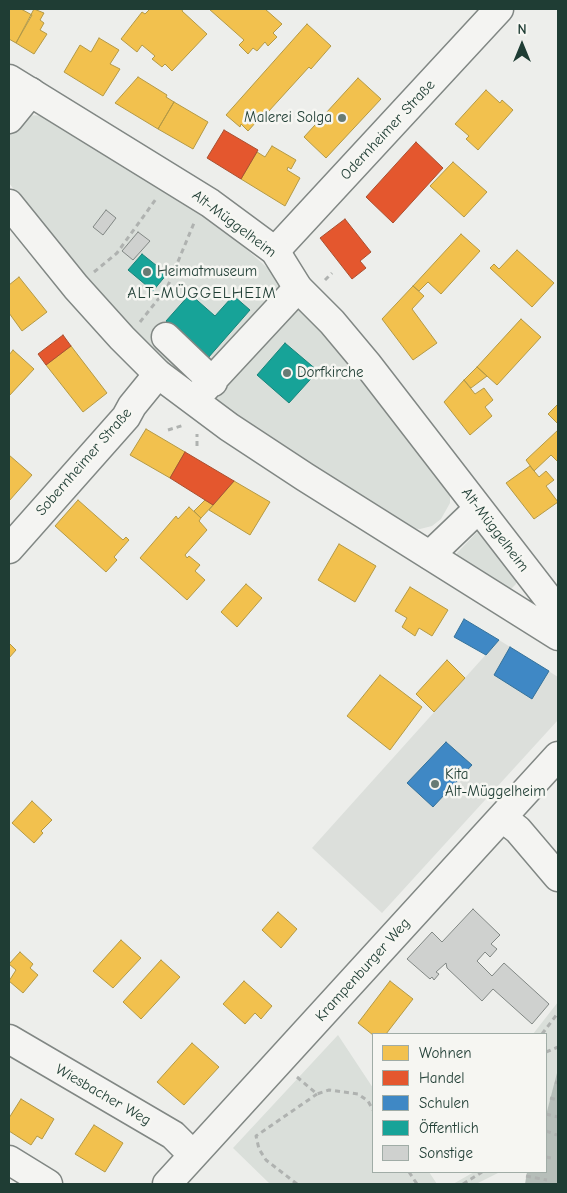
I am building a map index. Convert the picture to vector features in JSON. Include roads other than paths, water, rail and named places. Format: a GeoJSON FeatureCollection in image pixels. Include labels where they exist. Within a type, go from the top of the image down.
{"type":"FeatureCollection","features":[{"type":"Feature","properties":{"kind":"main road","name":"Odernheimer Straße"},"geometry":{"type":"LineString","coordinates":[[275,250],[499,9]]}},
{"type":"Feature","properties":{"kind":"main road","name":"Alt-Müggelheim"},"geometry":{"type":"LineString","coordinates":[[20,86],[204,199],[275,250],[298,288],[332,322],[368,365],[558,611]]}},
{"type":"Feature","properties":{"kind":"main road"},"geometry":{"type":"LineString","coordinates":[[9,119],[20,86]]}},
{"type":"Feature","properties":{"kind":"main road"},"geometry":{"type":"LineString","coordinates":[[9,204],[76,287],[122,338],[158,374],[203,391]]}},
{"type":"Feature","properties":{"kind":"main road"},"geometry":{"type":"LineString","coordinates":[[203,391],[298,288]]}},
{"type":"Feature","properties":{"kind":"main road"},"geometry":{"type":"LineString","coordinates":[[166,337],[229,427],[558,636]]}},
{"type":"Feature","properties":{"kind":"main road","name":"Sobernheimer Straße"},"geometry":{"type":"LineString","coordinates":[[9,548],[126,417],[132,406],[158,374]]}},
{"type":"Feature","properties":{"kind":"main road"},"geometry":{"type":"LineString","coordinates":[[430,554],[478,509]]}},
{"type":"Feature","properties":{"kind":"main road","name":"Krampenburger Weg"},"geometry":{"type":"LineString","coordinates":[[167,1184],[558,756]]}},
{"type":"Feature","properties":{"kind":"main road"},"geometry":{"type":"LineString","coordinates":[[503,818],[518,830],[558,876]]}},
{"type":"Feature","properties":{"kind":"main road","name":"Wiesbacher Weg"},"geometry":{"type":"LineString","coordinates":[[9,1040],[173,1135],[193,1155]]}},
{"type":"Feature","properties":{"kind":"main road"},"geometry":{"type":"LineString","coordinates":[[9,1160],[48,1184]]}},
{"type":"Feature","properties":{"kind":"place","name":"Malerei Solga"},"geometry":{"type":"Point","coordinates":[342,118]}},
{"type":"Feature","properties":{"kind":"place","name":"Heimatmuseum"},"geometry":{"type":"Point","coordinates":[147,272]}},
{"type":"Feature","properties":{"kind":"place","name":"Dorfkirche"},"geometry":{"type":"Point","coordinates":[287,373]}},
{"type":"Feature","properties":{"kind":"place","name":"Kita Alt-Müggelheim"},"geometry":{"type":"Point","coordinates":[435,784]}},
{"type":"Feature","properties":{"kind":"district","name":"ALT-MÜGGELHEIM"},"geometry":{"type":"Point","coordinates":[202,293]}}]}
